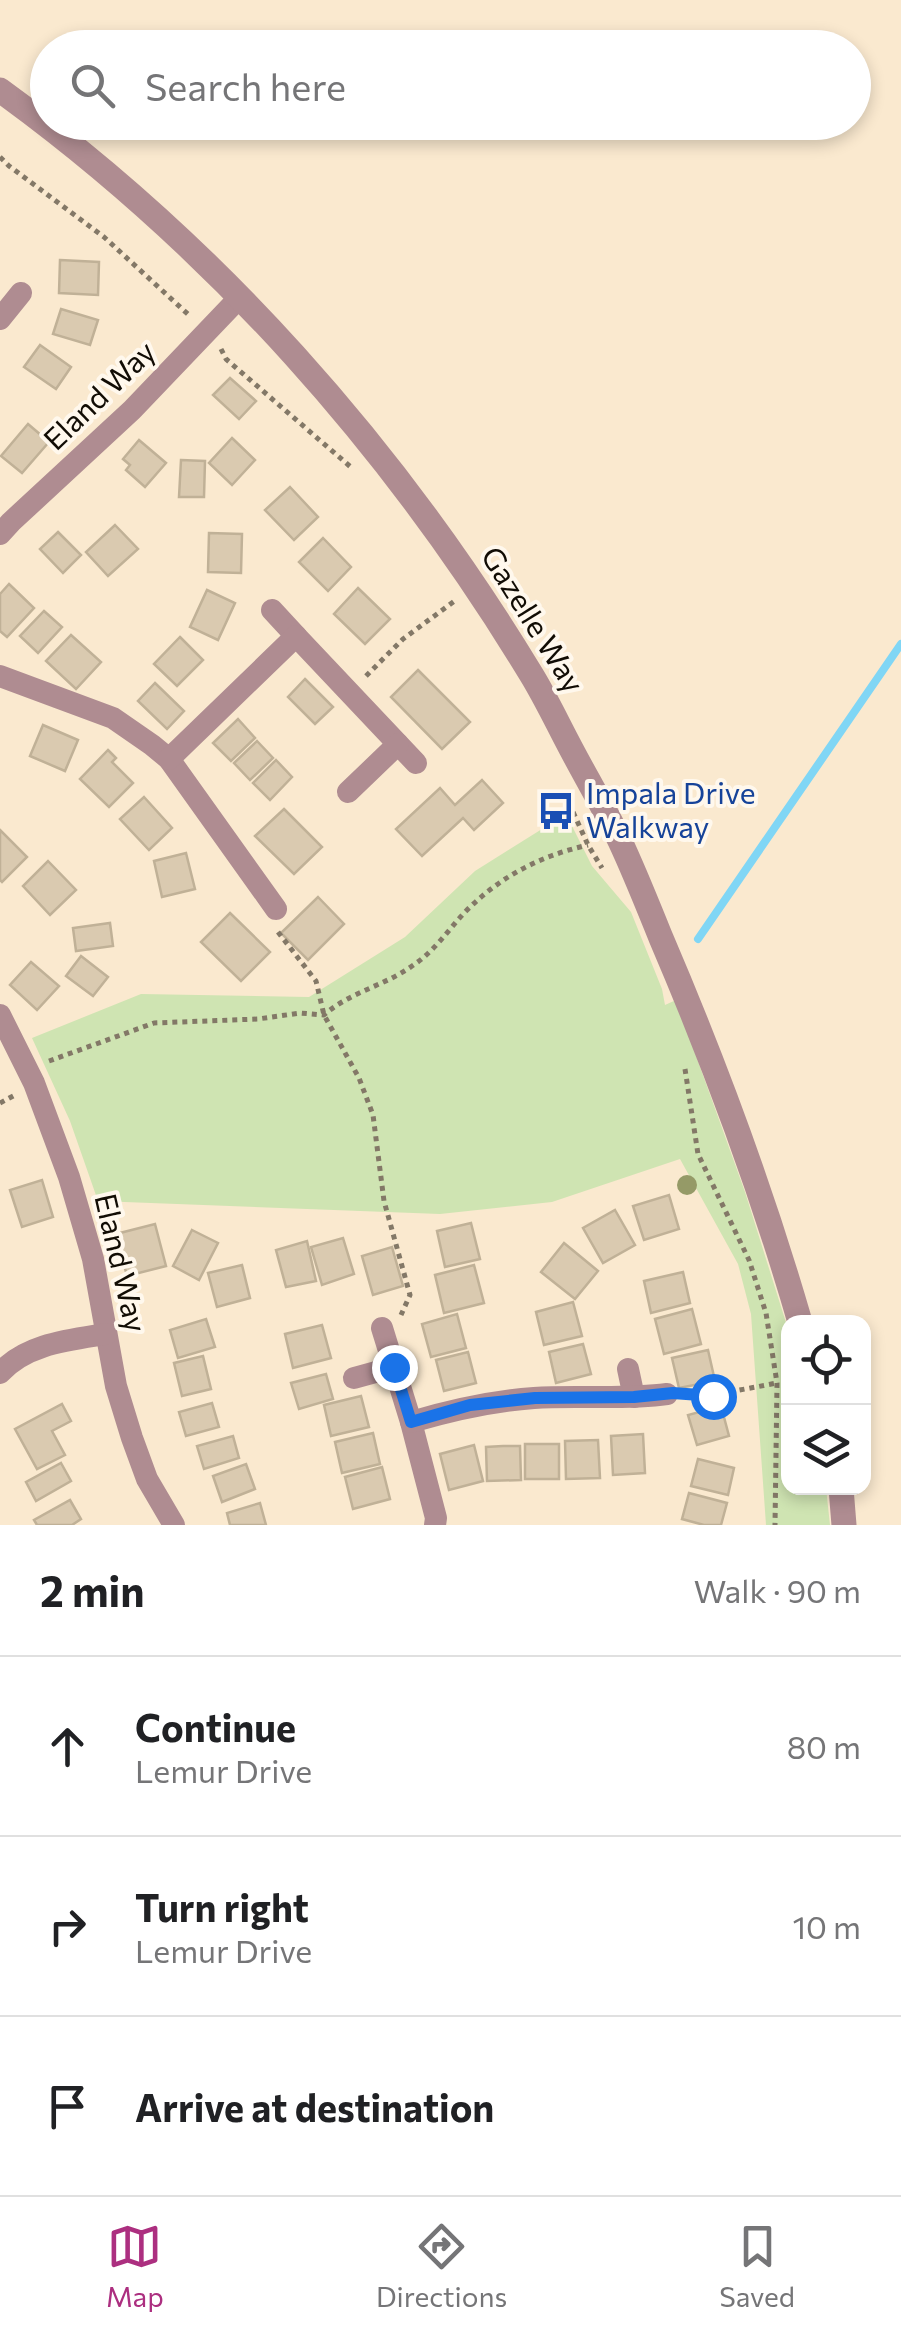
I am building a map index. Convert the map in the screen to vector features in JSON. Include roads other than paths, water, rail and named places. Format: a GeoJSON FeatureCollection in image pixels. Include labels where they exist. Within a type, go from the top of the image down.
{"type":"FeatureCollection","features":[{"type":"Feature","properties":{"kind":"street","name":"Gazelle Way"},"geometry":{"type":"LineString","coordinates":[[0,90],[30,112]]}},
{"type":"Feature","properties":{"kind":"street","name":"Gazelle Way"},"geometry":{"type":"LineString","coordinates":[[65,140],[146,207],[300,361],[351,420],[472,581],[533,677],[619,840],[700,1028],[759,1188],[798,1315]]}},
{"type":"Feature","properties":{"kind":"street"},"geometry":{"type":"LineString","coordinates":[[0,319],[21,293]]}},
{"type":"Feature","properties":{"kind":"street","name":"Eland Way"},"geometry":{"type":"LineString","coordinates":[[4,523],[132,410],[239,298]]}},
{"type":"Feature","properties":{"kind":"street"},"geometry":{"type":"LineString","coordinates":[[272,610],[416,762]]}},
{"type":"Feature","properties":{"kind":"street"},"geometry":{"type":"LineString","coordinates":[[168,760],[296,636]]}},
{"type":"Feature","properties":{"kind":"street"},"geometry":{"type":"LineString","coordinates":[[0,676],[113,718],[152,745],[168,760],[276,909]]}},
{"type":"Feature","properties":{"kind":"street"},"geometry":{"type":"LineString","coordinates":[[348,792],[398,744]]}},
{"type":"Feature","properties":{"kind":"street","name":"Eland Way"},"geometry":{"type":"LineString","coordinates":[[0,1016],[28,1069],[54,1134],[93,1259],[116,1386],[148,1479],[174,1525]]}},
{"type":"Feature","properties":{"kind":"street"},"geometry":{"type":"LineString","coordinates":[[382,1328],[411,1422],[435,1525]]}},
{"type":"Feature","properties":{"kind":"street"},"geometry":{"type":"LineString","coordinates":[[0,1373],[9,1363],[52,1342],[106,1334]]}},
{"type":"Feature","properties":{"kind":"street"},"geometry":{"type":"LineString","coordinates":[[354,1378],[394,1367]]}},
{"type":"Feature","properties":{"kind":"street"},"geometry":{"type":"LineString","coordinates":[[628,1369],[634,1397]]}},
{"type":"Feature","properties":{"kind":"street"},"geometry":{"type":"LineString","coordinates":[[411,1422],[470,1405],[667,1394]]}},
{"type":"Feature","properties":{"kind":"street"},"geometry":{"type":"LineString","coordinates":[[841,1495],[844,1525]]}},
{"type":"Feature","properties":{"kind":"waterway"},"geometry":{"type":"LineString","coordinates":[[698,939],[901,644]]}},
{"type":"Feature","properties":{"kind":"place","name":"Impala Drive Walkway"},"geometry":{"type":"Point","coordinates":[556,811]}}]}
